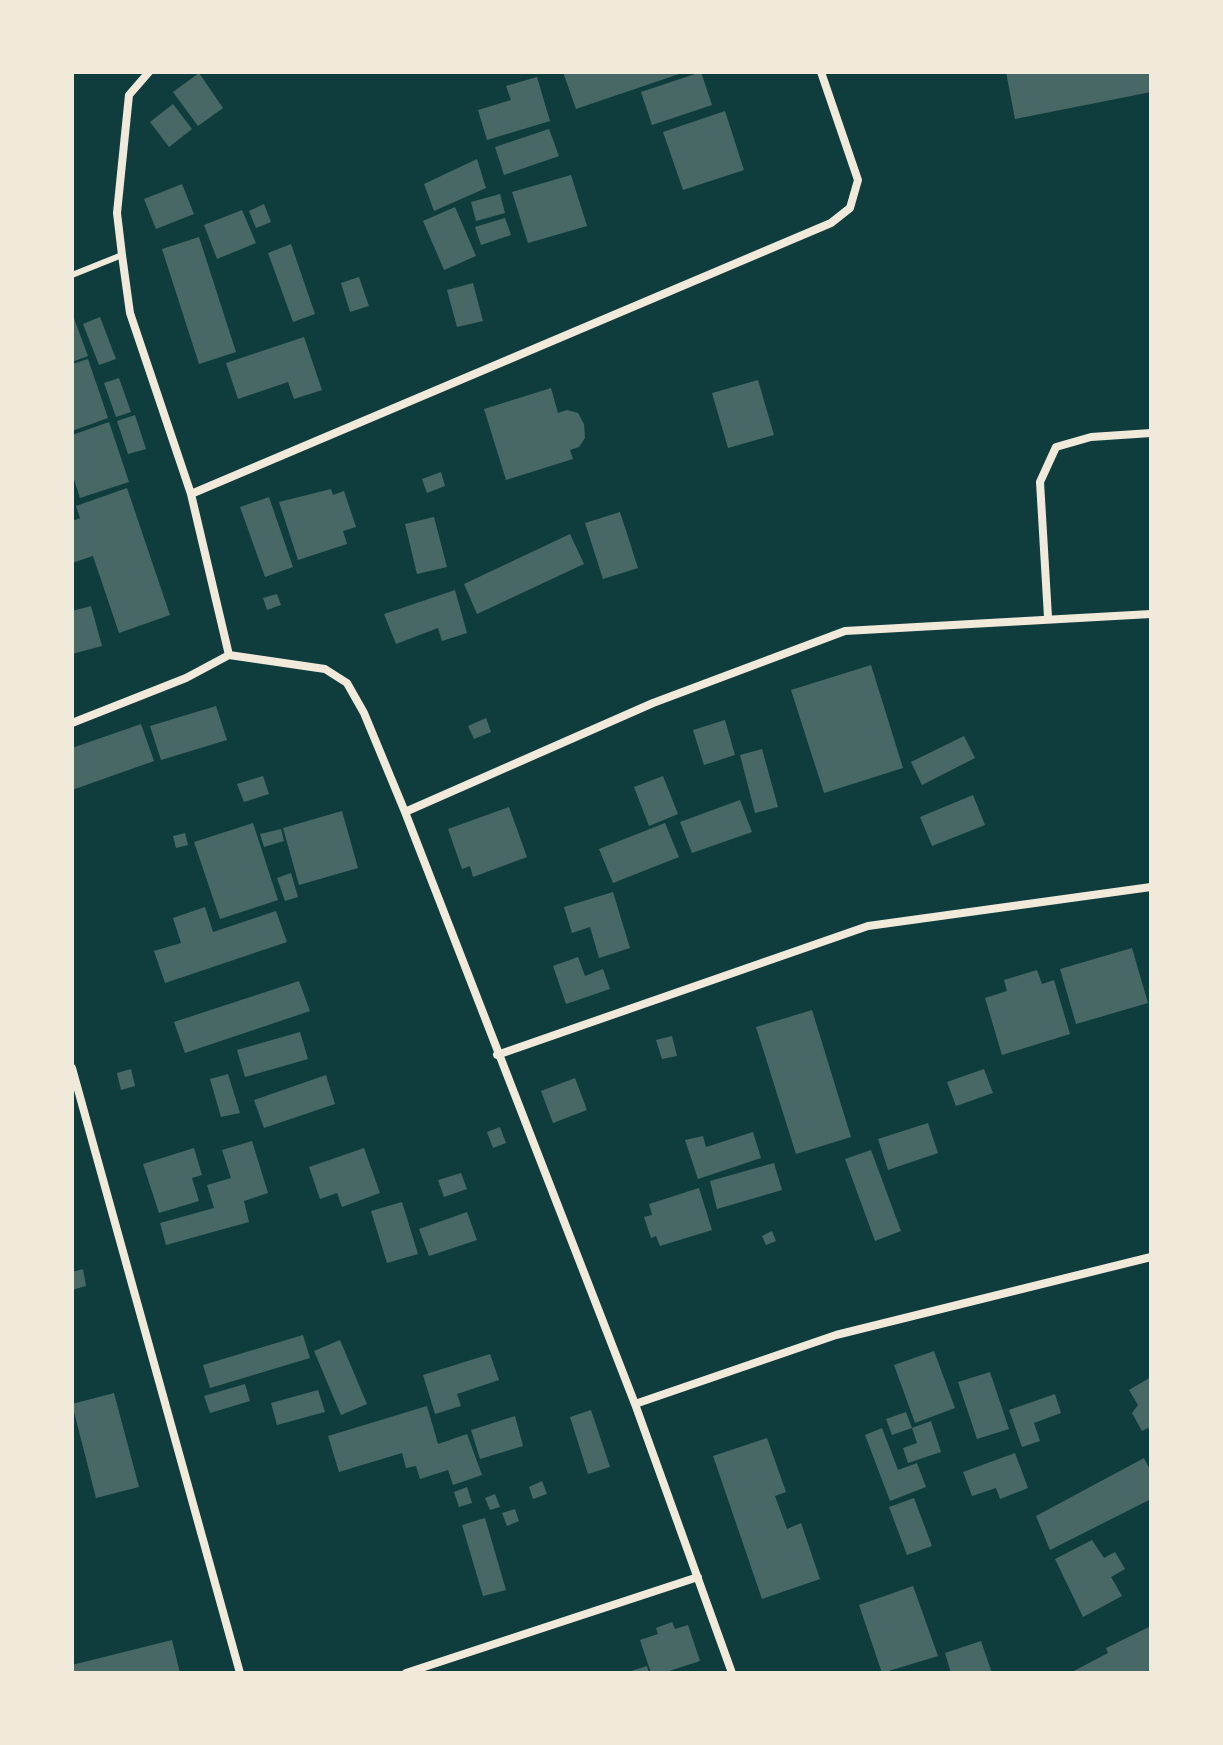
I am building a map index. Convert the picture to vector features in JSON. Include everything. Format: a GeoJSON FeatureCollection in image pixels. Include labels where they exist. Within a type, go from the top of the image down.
{"type":"FeatureCollection","features":[{"type":"Feature","properties":{"kind":"street"},"geometry":{"type":"LineString","coordinates":[[149,72],[129,95],[117,213],[122,255],[130,313],[191,494],[229,655]]}},
{"type":"Feature","properties":{"kind":"street"},"geometry":{"type":"LineString","coordinates":[[191,494],[831,223],[850,208],[858,180],[821,72]]}},
{"type":"Feature","properties":{"kind":"street"},"geometry":{"type":"LineString","coordinates":[[1048,617],[1040,482],[1056,447],[1091,437],[1151,433]]}},
{"type":"Feature","properties":{"kind":"street"},"geometry":{"type":"LineString","coordinates":[[405,812],[653,703],[845,631],[1048,617],[1151,614]]}},
{"type":"Feature","properties":{"kind":"street"},"geometry":{"type":"LineString","coordinates":[[72,723],[186,678],[229,655],[325,669],[347,683],[364,713],[405,812],[635,1404],[732,1673]]}},
{"type":"Feature","properties":{"kind":"street"},"geometry":{"type":"LineString","coordinates":[[497,1055],[868,926],[1151,887]]}},
{"type":"Feature","properties":{"kind":"street"},"geometry":{"type":"LineString","coordinates":[[72,1068],[240,1673]]}},
{"type":"Feature","properties":{"kind":"street"},"geometry":{"type":"LineString","coordinates":[[635,1404],[836,1335],[1151,1257]]}},
{"type":"Feature","properties":{"kind":"street"},"geometry":{"type":"LineString","coordinates":[[406,1673],[698,1577]]}},
{"type":"Feature","properties":{"kind":"lane"},"geometry":{"type":"LineString","coordinates":[[72,275],[122,255]]}},
{"type":"Feature","properties":{"kind":"building"},"geometry":{"type":"Polygon","coordinates":[[[563,72],[681,72],[682,73],[576,109],[563,72]]]}},
{"type":"Feature","properties":{"kind":"building"},"geometry":{"type":"Polygon","coordinates":[[[701,72],[712,105],[652,125],[641,92],[701,72]]]}},
{"type":"Feature","properties":{"kind":"building"},"geometry":{"type":"Polygon","coordinates":[[[1006,72],[1151,72],[1151,92],[1015,119],[1006,72]]]}},
{"type":"Feature","properties":{"kind":"building"},"geometry":{"type":"Polygon","coordinates":[[[199,73],[223,108],[198,126],[173,92],[199,73]]]}},
{"type":"Feature","properties":{"kind":"building"},"geometry":{"type":"Polygon","coordinates":[[[537,77],[550,121],[487,140],[478,110],[511,100],[506,86],[537,77]]]}},
{"type":"Feature","properties":{"kind":"building"},"geometry":{"type":"Polygon","coordinates":[[[173,104],[192,129],[169,147],[150,122],[173,104]]]}},
{"type":"Feature","properties":{"kind":"building"},"geometry":{"type":"Polygon","coordinates":[[[725,111],[744,170],[683,190],[663,132],[725,111]]]}},
{"type":"Feature","properties":{"kind":"building"},"geometry":{"type":"Polygon","coordinates":[[[549,129],[559,156],[504,175],[495,147],[549,129]]]}},
{"type":"Feature","properties":{"kind":"building"},"geometry":{"type":"Polygon","coordinates":[[[477,159],[486,188],[434,211],[424,184],[477,159]]]}},
{"type":"Feature","properties":{"kind":"building"},"geometry":{"type":"Polygon","coordinates":[[[571,175],[587,226],[528,243],[512,192],[571,175]]]}},
{"type":"Feature","properties":{"kind":"building"},"geometry":{"type":"Polygon","coordinates":[[[182,184],[194,214],[156,229],[144,199],[182,184]]]}},
{"type":"Feature","properties":{"kind":"building"},"geometry":{"type":"Polygon","coordinates":[[[500,194],[505,213],[476,221],[471,202],[500,194]]]}},
{"type":"Feature","properties":{"kind":"building"},"geometry":{"type":"Polygon","coordinates":[[[264,204],[271,222],[256,228],[249,211],[264,204]]]}},
{"type":"Feature","properties":{"kind":"building"},"geometry":{"type":"Polygon","coordinates":[[[455,207],[476,256],[444,270],[423,221],[455,207]]]}},
{"type":"Feature","properties":{"kind":"building"},"geometry":{"type":"Polygon","coordinates":[[[242,210],[256,243],[217,259],[204,225],[242,210]]]}},
{"type":"Feature","properties":{"kind":"building"},"geometry":{"type":"Polygon","coordinates":[[[505,218],[511,235],[481,245],[475,227],[505,218]]]}},
{"type":"Feature","properties":{"kind":"building"},"geometry":{"type":"Polygon","coordinates":[[[199,237],[236,352],[199,364],[162,249],[199,237]]]}},
{"type":"Feature","properties":{"kind":"building"},"geometry":{"type":"Polygon","coordinates":[[[291,244],[315,314],[293,322],[268,253],[291,244]]]}},
{"type":"Feature","properties":{"kind":"building"},"geometry":{"type":"Polygon","coordinates":[[[359,277],[369,306],[350,312],[341,283],[359,277]]]}},
{"type":"Feature","properties":{"kind":"building"},"geometry":{"type":"Polygon","coordinates":[[[473,283],[483,321],[457,327],[447,290],[473,283]]]}},
{"type":"Feature","properties":{"kind":"building"},"geometry":{"type":"Polygon","coordinates":[[[72,313],[88,356],[72,362],[72,313]]]}},
{"type":"Feature","properties":{"kind":"building"},"geometry":{"type":"Polygon","coordinates":[[[100,317],[116,359],[99,365],[83,324],[100,317]]]}},
{"type":"Feature","properties":{"kind":"building"},"geometry":{"type":"Polygon","coordinates":[[[304,337],[322,390],[294,399],[288,382],[238,399],[226,363],[304,337]]]}},
{"type":"Feature","properties":{"kind":"building"},"geometry":{"type":"Polygon","coordinates":[[[88,359],[108,418],[72,431],[72,364],[88,359]]]}},
{"type":"Feature","properties":{"kind":"building"},"geometry":{"type":"Polygon","coordinates":[[[119,378],[131,412],[116,417],[104,383],[119,378]]]}},
{"type":"Feature","properties":{"kind":"building"},"geometry":{"type":"Polygon","coordinates":[[[758,380],[774,435],[728,448],[712,393],[758,380]]]}},
{"type":"Feature","properties":{"kind":"building"},"geometry":{"type":"Polygon","coordinates":[[[551,388],[558,413],[567,410],[578,413],[584,424],[585,438],[579,447],[570,450],[573,459],[506,480],[484,409],[551,388]]]}},
{"type":"Feature","properties":{"kind":"building"},"geometry":{"type":"Polygon","coordinates":[[[135,415],[146,449],[128,454],[117,421],[135,415]]]}},
{"type":"Feature","properties":{"kind":"building"},"geometry":{"type":"Polygon","coordinates":[[[109,422],[129,482],[80,498],[72,473],[72,435],[109,422]]]}},
{"type":"Feature","properties":{"kind":"building"},"geometry":{"type":"Polygon","coordinates":[[[441,472],[445,486],[427,493],[422,479],[441,472]]]}},
{"type":"Feature","properties":{"kind":"building"},"geometry":{"type":"Polygon","coordinates":[[[127,488],[170,615],[119,633],[93,556],[72,563],[72,521],[80,518],[76,506],[127,488]]]}},
{"type":"Feature","properties":{"kind":"building"},"geometry":{"type":"Polygon","coordinates":[[[331,489],[333,495],[344,491],[356,527],[343,531],[347,544],[298,560],[279,502],[331,489]]]}},
{"type":"Feature","properties":{"kind":"building"},"geometry":{"type":"Polygon","coordinates":[[[269,497],[293,567],[265,577],[240,507],[269,497]]]}},
{"type":"Feature","properties":{"kind":"building"},"geometry":{"type":"Polygon","coordinates":[[[620,512],[638,568],[603,579],[585,523],[620,512]]]}},
{"type":"Feature","properties":{"kind":"building"},"geometry":{"type":"Polygon","coordinates":[[[434,517],[447,567],[417,574],[405,524],[434,517]]]}},
{"type":"Feature","properties":{"kind":"building"},"geometry":{"type":"Polygon","coordinates":[[[570,534],[584,564],[477,614],[464,584],[570,534]]]}},
{"type":"Feature","properties":{"kind":"building"},"geometry":{"type":"Polygon","coordinates":[[[455,590],[467,633],[442,641],[438,628],[396,644],[384,614],[455,590]]]}},
{"type":"Feature","properties":{"kind":"building"},"geometry":{"type":"Polygon","coordinates":[[[277,594],[281,605],[267,610],[263,598],[277,594]]]}},
{"type":"Feature","properties":{"kind":"building"},"geometry":{"type":"Polygon","coordinates":[[[91,606],[102,646],[72,654],[72,611],[91,606]]]}},
{"type":"Feature","properties":{"kind":"building"},"geometry":{"type":"Polygon","coordinates":[[[871,665],[903,768],[824,793],[791,690],[871,665]]]}},
{"type":"Feature","properties":{"kind":"building"},"geometry":{"type":"Polygon","coordinates":[[[216,706],[227,740],[161,760],[150,726],[216,706]]]}},
{"type":"Feature","properties":{"kind":"building"},"geometry":{"type":"Polygon","coordinates":[[[486,718],[491,732],[474,739],[468,726],[486,718]]]}},
{"type":"Feature","properties":{"kind":"building"},"geometry":{"type":"Polygon","coordinates":[[[725,720],[735,755],[704,765],[693,730],[725,720]]]}},
{"type":"Feature","properties":{"kind":"building"},"geometry":{"type":"Polygon","coordinates":[[[141,724],[154,761],[72,790],[72,748],[141,724]]]}},
{"type":"Feature","properties":{"kind":"building"},"geometry":{"type":"Polygon","coordinates":[[[964,736],[975,758],[922,785],[911,762],[964,736]]]}},
{"type":"Feature","properties":{"kind":"building"},"geometry":{"type":"Polygon","coordinates":[[[762,749],[778,807],[755,813],[740,755],[762,749]]]}},
{"type":"Feature","properties":{"kind":"building"},"geometry":{"type":"Polygon","coordinates":[[[263,776],[269,794],[244,802],[237,784],[263,776]]]}},
{"type":"Feature","properties":{"kind":"building"},"geometry":{"type":"Polygon","coordinates":[[[663,776],[678,814],[649,826],[634,787],[663,776]]]}},
{"type":"Feature","properties":{"kind":"building"},"geometry":{"type":"Polygon","coordinates":[[[973,795],[985,825],[932,846],[920,817],[973,795]]]}},
{"type":"Feature","properties":{"kind":"building"},"geometry":{"type":"Polygon","coordinates":[[[740,800],[752,832],[692,853],[680,822],[740,800]]]}},
{"type":"Feature","properties":{"kind":"building"},"geometry":{"type":"Polygon","coordinates":[[[509,807],[527,857],[473,877],[470,866],[462,869],[448,829],[509,807]]]}},
{"type":"Feature","properties":{"kind":"building"},"geometry":{"type":"Polygon","coordinates":[[[342,811],[358,868],[299,885],[283,828],[342,811]]]}},
{"type":"Feature","properties":{"kind":"building"},"geometry":{"type":"Polygon","coordinates":[[[253,823],[278,900],[220,919],[194,842],[253,823]]]}},
{"type":"Feature","properties":{"kind":"building"},"geometry":{"type":"Polygon","coordinates":[[[665,823],[679,857],[613,883],[599,849],[665,823]]]}},
{"type":"Feature","properties":{"kind":"building"},"geometry":{"type":"Polygon","coordinates":[[[281,829],[284,841],[264,847],[260,834],[281,829]]]}},
{"type":"Feature","properties":{"kind":"building"},"geometry":{"type":"Polygon","coordinates":[[[185,833],[188,845],[176,848],[173,836],[185,833]]]}},
{"type":"Feature","properties":{"kind":"building"},"geometry":{"type":"Polygon","coordinates":[[[291,873],[298,897],[285,901],[277,878],[291,873]]]}},
{"type":"Feature","properties":{"kind":"building"},"geometry":{"type":"Polygon","coordinates":[[[613,892],[630,948],[599,958],[590,927],[572,933],[564,907],[613,892]]]}},
{"type":"Feature","properties":{"kind":"building"},"geometry":{"type":"Polygon","coordinates":[[[205,907],[213,932],[276,911],[287,942],[165,983],[154,951],[181,943],[173,918],[205,907]]]}},
{"type":"Feature","properties":{"kind":"building"},"geometry":{"type":"Polygon","coordinates":[[[1132,948],[1148,1003],[1076,1024],[1060,969],[1132,948]]]}},
{"type":"Feature","properties":{"kind":"building"},"geometry":{"type":"Polygon","coordinates":[[[578,957],[585,976],[603,969],[610,989],[566,1004],[553,966],[578,957]]]}},
{"type":"Feature","properties":{"kind":"building"},"geometry":{"type":"Polygon","coordinates":[[[1037,970],[1042,984],[1054,980],[1070,1034],[1002,1055],[985,998],[1007,991],[1004,980],[1037,970]]]}},
{"type":"Feature","properties":{"kind":"building"},"geometry":{"type":"Polygon","coordinates":[[[299,981],[310,1011],[185,1053],[174,1022],[299,981]]]}},
{"type":"Feature","properties":{"kind":"building"},"geometry":{"type":"Polygon","coordinates":[[[812,1010],[851,1137],[796,1154],[756,1027],[812,1010]]]}},
{"type":"Feature","properties":{"kind":"building"},"geometry":{"type":"Polygon","coordinates":[[[300,1032],[308,1059],[245,1077],[237,1050],[300,1032]]]}},
{"type":"Feature","properties":{"kind":"building"},"geometry":{"type":"Polygon","coordinates":[[[672,1036],[677,1056],[662,1059],[656,1040],[672,1036]]]}},
{"type":"Feature","properties":{"kind":"building"},"geometry":{"type":"Polygon","coordinates":[[[131,1069],[135,1086],[121,1090],[117,1073],[131,1069]]]}},
{"type":"Feature","properties":{"kind":"building"},"geometry":{"type":"Polygon","coordinates":[[[984,1069],[993,1093],[956,1106],[947,1082],[984,1069]]]}},
{"type":"Feature","properties":{"kind":"building"},"geometry":{"type":"Polygon","coordinates":[[[228,1074],[240,1113],[221,1117],[210,1079],[228,1074]]]}},
{"type":"Feature","properties":{"kind":"building"},"geometry":{"type":"Polygon","coordinates":[[[326,1075],[335,1104],[264,1128],[254,1100],[326,1075]]]}},
{"type":"Feature","properties":{"kind":"building"},"geometry":{"type":"Polygon","coordinates":[[[575,1078],[587,1110],[553,1123],[541,1091],[575,1078]]]}},
{"type":"Feature","properties":{"kind":"building"},"geometry":{"type":"Polygon","coordinates":[[[928,1123],[938,1153],[888,1170],[878,1139],[928,1123]]]}},
{"type":"Feature","properties":{"kind":"building"},"geometry":{"type":"Polygon","coordinates":[[[500,1127],[506,1143],[493,1148],[487,1132],[500,1127]]]}},
{"type":"Feature","properties":{"kind":"building"},"geometry":{"type":"Polygon","coordinates":[[[753,1132],[761,1158],[698,1179],[685,1140],[703,1136],[706,1147],[753,1132]]]}},
{"type":"Feature","properties":{"kind":"building"},"geometry":{"type":"Polygon","coordinates":[[[252,1141],[268,1193],[244,1201],[249,1222],[166,1245],[160,1223],[214,1208],[207,1185],[231,1178],[222,1150],[252,1141]]]}},
{"type":"Feature","properties":{"kind":"building"},"geometry":{"type":"Polygon","coordinates":[[[194,1148],[202,1175],[192,1178],[199,1201],[159,1213],[143,1164],[194,1148]]]}},
{"type":"Feature","properties":{"kind":"building"},"geometry":{"type":"Polygon","coordinates":[[[364,1148],[380,1193],[342,1207],[337,1193],[320,1199],[309,1167],[364,1148]]]}},
{"type":"Feature","properties":{"kind":"building"},"geometry":{"type":"Polygon","coordinates":[[[871,1150],[901,1231],[875,1241],[845,1159],[871,1150]]]}},
{"type":"Feature","properties":{"kind":"building"},"geometry":{"type":"Polygon","coordinates":[[[774,1163],[782,1190],[717,1209],[710,1181],[774,1163]]]}},
{"type":"Feature","properties":{"kind":"building"},"geometry":{"type":"Polygon","coordinates":[[[461,1173],[467,1189],[444,1197],[438,1180],[461,1173]]]}},
{"type":"Feature","properties":{"kind":"building"},"geometry":{"type":"Polygon","coordinates":[[[699,1188],[712,1230],[660,1246],[656,1236],[651,1238],[644,1217],[652,1215],[649,1204],[699,1188]]]}},
{"type":"Feature","properties":{"kind":"building"},"geometry":{"type":"Polygon","coordinates":[[[402,1202],[418,1254],[387,1263],[371,1211],[402,1202]]]}},
{"type":"Feature","properties":{"kind":"building"},"geometry":{"type":"Polygon","coordinates":[[[467,1212],[477,1240],[429,1256],[419,1229],[467,1212]]]}},
{"type":"Feature","properties":{"kind":"building"},"geometry":{"type":"Polygon","coordinates":[[[772,1231],[776,1241],[766,1245],[762,1236],[772,1231]]]}},
{"type":"Feature","properties":{"kind":"building"},"geometry":{"type":"Polygon","coordinates":[[[83,1269],[86,1286],[72,1290],[72,1272],[83,1269]]]}},
{"type":"Feature","properties":{"kind":"building"},"geometry":{"type":"Polygon","coordinates":[[[303,1335],[310,1358],[210,1388],[203,1365],[303,1335]]]}},
{"type":"Feature","properties":{"kind":"building"},"geometry":{"type":"Polygon","coordinates":[[[340,1340],[367,1404],[341,1415],[314,1351],[340,1340]]]}},
{"type":"Feature","properties":{"kind":"building"},"geometry":{"type":"Polygon","coordinates":[[[934,1351],[955,1408],[915,1423],[894,1365],[934,1351]]]}},
{"type":"Feature","properties":{"kind":"building"},"geometry":{"type":"Polygon","coordinates":[[[490,1354],[499,1380],[457,1394],[461,1406],[435,1414],[423,1375],[490,1354]]]}},
{"type":"Feature","properties":{"kind":"building"},"geometry":{"type":"Polygon","coordinates":[[[990,1372],[1009,1429],[977,1439],[958,1382],[990,1372]]]}},
{"type":"Feature","properties":{"kind":"building"},"geometry":{"type":"Polygon","coordinates":[[[1151,1377],[1151,1433],[1148,1428],[1142,1431],[1132,1413],[1138,1405],[1129,1390],[1151,1377]]]}},
{"type":"Feature","properties":{"kind":"building"},"geometry":{"type":"Polygon","coordinates":[[[245,1384],[250,1401],[210,1413],[204,1396],[245,1384]]]}},
{"type":"Feature","properties":{"kind":"building"},"geometry":{"type":"Polygon","coordinates":[[[318,1390],[325,1412],[277,1425],[271,1403],[318,1390]]]}},
{"type":"Feature","properties":{"kind":"building"},"geometry":{"type":"Polygon","coordinates":[[[114,1393],[139,1487],[96,1498],[72,1404],[114,1393]]]}},
{"type":"Feature","properties":{"kind":"building"},"geometry":{"type":"Polygon","coordinates":[[[1055,1394],[1061,1413],[1034,1423],[1040,1441],[1022,1447],[1009,1410],[1055,1394]]]}},
{"type":"Feature","properties":{"kind":"building"},"geometry":{"type":"Polygon","coordinates":[[[427,1406],[438,1444],[467,1434],[482,1475],[453,1485],[448,1470],[420,1479],[416,1466],[406,1468],[402,1453],[339,1472],[328,1436],[427,1406]]]}},
{"type":"Feature","properties":{"kind":"building"},"geometry":{"type":"Polygon","coordinates":[[[591,1410],[610,1467],[588,1474],[570,1417],[591,1410]]]}},
{"type":"Feature","properties":{"kind":"building"},"geometry":{"type":"Polygon","coordinates":[[[906,1412],[912,1428],[892,1435],[886,1419],[906,1412]]]}},
{"type":"Feature","properties":{"kind":"building"},"geometry":{"type":"Polygon","coordinates":[[[515,1416],[523,1446],[480,1459],[471,1430],[515,1416]]]}},
{"type":"Feature","properties":{"kind":"building"},"geometry":{"type":"Polygon","coordinates":[[[931,1421],[941,1452],[908,1463],[903,1448],[917,1443],[912,1428],[931,1421]]]}},
{"type":"Feature","properties":{"kind":"building"},"geometry":{"type":"Polygon","coordinates":[[[882,1428],[898,1470],[917,1463],[926,1487],[890,1501],[865,1435],[882,1428]]]}},
{"type":"Feature","properties":{"kind":"building"},"geometry":{"type":"Polygon","coordinates":[[[767,1438],[786,1492],[775,1496],[787,1529],[801,1523],[820,1579],[762,1599],[713,1456],[767,1438]]]}},
{"type":"Feature","properties":{"kind":"building"},"geometry":{"type":"Polygon","coordinates":[[[1015,1453],[1028,1488],[1000,1499],[996,1488],[972,1496],[963,1472],[1015,1453]]]}},
{"type":"Feature","properties":{"kind":"building"},"geometry":{"type":"Polygon","coordinates":[[[1144,1458],[1151,1472],[1151,1499],[1050,1550],[1036,1516],[1144,1458]]]}},
{"type":"Feature","properties":{"kind":"building"},"geometry":{"type":"Polygon","coordinates":[[[542,1481],[547,1494],[533,1499],[529,1487],[542,1481]]]}},
{"type":"Feature","properties":{"kind":"building"},"geometry":{"type":"Polygon","coordinates":[[[467,1487],[472,1503],[459,1507],[454,1492],[467,1487]]]}},
{"type":"Feature","properties":{"kind":"building"},"geometry":{"type":"Polygon","coordinates":[[[495,1494],[500,1507],[490,1510],[485,1498],[495,1494]]]}},
{"type":"Feature","properties":{"kind":"building"},"geometry":{"type":"Polygon","coordinates":[[[914,1498],[932,1546],[907,1555],[889,1507],[914,1498]]]}},
{"type":"Feature","properties":{"kind":"building"},"geometry":{"type":"Polygon","coordinates":[[[515,1509],[519,1521],[507,1526],[502,1513],[515,1509]]]}},
{"type":"Feature","properties":{"kind":"building"},"geometry":{"type":"Polygon","coordinates":[[[485,1518],[506,1590],[483,1596],[462,1525],[485,1518]]]}},
{"type":"Feature","properties":{"kind":"building"},"geometry":{"type":"Polygon","coordinates":[[[1092,1540],[1104,1558],[1115,1552],[1125,1569],[1111,1577],[1122,1596],[1083,1617],[1055,1559],[1092,1540]]]}},
{"type":"Feature","properties":{"kind":"building"},"geometry":{"type":"Polygon","coordinates":[[[913,1586],[938,1656],[882,1673],[859,1605],[913,1586]]]}},
{"type":"Feature","properties":{"kind":"building"},"geometry":{"type":"Polygon","coordinates":[[[672,1622],[675,1629],[688,1625],[700,1661],[663,1673],[651,1673],[640,1640],[658,1634],[656,1628],[672,1622]]]}},
{"type":"Feature","properties":{"kind":"building"},"geometry":{"type":"Polygon","coordinates":[[[1149,1627],[1151,1673],[1070,1673],[1108,1653],[1106,1648],[1149,1627]]]}},
{"type":"Feature","properties":{"kind":"building"},"geometry":{"type":"Polygon","coordinates":[[[172,1640],[180,1673],[72,1673],[72,1665],[172,1640]]]}},
{"type":"Feature","properties":{"kind":"building"},"geometry":{"type":"Polygon","coordinates":[[[981,1641],[992,1673],[951,1673],[945,1653],[981,1641]]]}},
{"type":"Feature","properties":{"kind":"building"},"geometry":{"type":"Polygon","coordinates":[[[647,1666],[649,1673],[628,1673],[628,1672],[647,1666]]]}}]}
